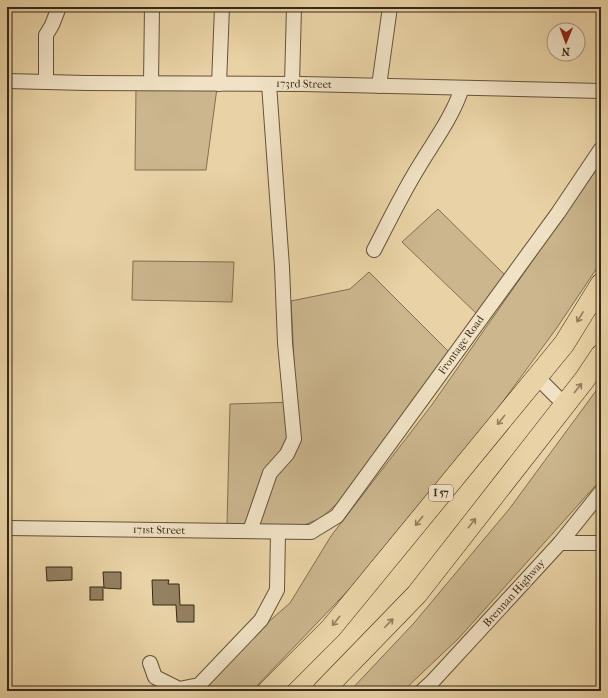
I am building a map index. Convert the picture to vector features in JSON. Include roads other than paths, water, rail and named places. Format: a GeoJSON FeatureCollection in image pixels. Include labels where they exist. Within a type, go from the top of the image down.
{"type":"FeatureCollection","features":[{"type":"Feature","properties":{"kind":"highway","name":"I 57"},"geometry":{"type":"LineString","coordinates":[[268,691],[331,628],[564,344],[601,284]]}},
{"type":"Feature","properties":{"kind":"highway"},"geometry":{"type":"LineString","coordinates":[[323,691],[417,594],[565,405],[601,355]]}},
{"type":"Feature","properties":{"kind":"street"},"geometry":{"type":"LineString","coordinates":[[46,82],[46,35],[52,25],[59,7]]}},
{"type":"Feature","properties":{"kind":"street"},"geometry":{"type":"LineString","coordinates":[[151,83],[152,7]]}},
{"type":"Feature","properties":{"kind":"street"},"geometry":{"type":"LineString","coordinates":[[219,84],[222,7]]}},
{"type":"Feature","properties":{"kind":"street"},"geometry":{"type":"LineString","coordinates":[[292,84],[294,7]]}},
{"type":"Feature","properties":{"kind":"street"},"geometry":{"type":"LineString","coordinates":[[379,86],[390,7]]}},
{"type":"Feature","properties":{"kind":"street","name":"173rd Street"},"geometry":{"type":"LineString","coordinates":[[7,81],[292,84],[601,91]]}},
{"type":"Feature","properties":{"kind":"street"},"geometry":{"type":"LineString","coordinates":[[250,531],[270,473],[287,454],[294,439],[285,343],[282,267],[269,84]]}},
{"type":"Feature","properties":{"kind":"street"},"geometry":{"type":"LineString","coordinates":[[374,250],[417,169],[445,126],[458,102],[462,88]]}},
{"type":"Feature","properties":{"kind":"street","name":"Frontage Road"},"geometry":{"type":"LineString","coordinates":[[311,532],[337,516],[553,219],[601,149]]}},
{"type":"Feature","properties":{"kind":"street"},"geometry":{"type":"LineString","coordinates":[[537,377],[565,405]]}},
{"type":"Feature","properties":{"kind":"street","name":"Brennan Highway"},"geometry":{"type":"LineString","coordinates":[[432,688],[560,542],[601,492]]}},
{"type":"Feature","properties":{"kind":"street","name":"171st Street"},"geometry":{"type":"LineString","coordinates":[[7,528],[311,532]]}},
{"type":"Feature","properties":{"kind":"street"},"geometry":{"type":"LineString","coordinates":[[150,664],[156,676],[179,689],[199,684],[261,620],[276,590],[278,532]]}},
{"type":"Feature","properties":{"kind":"street"},"geometry":{"type":"LineString","coordinates":[[560,542],[601,543]]}}]}
